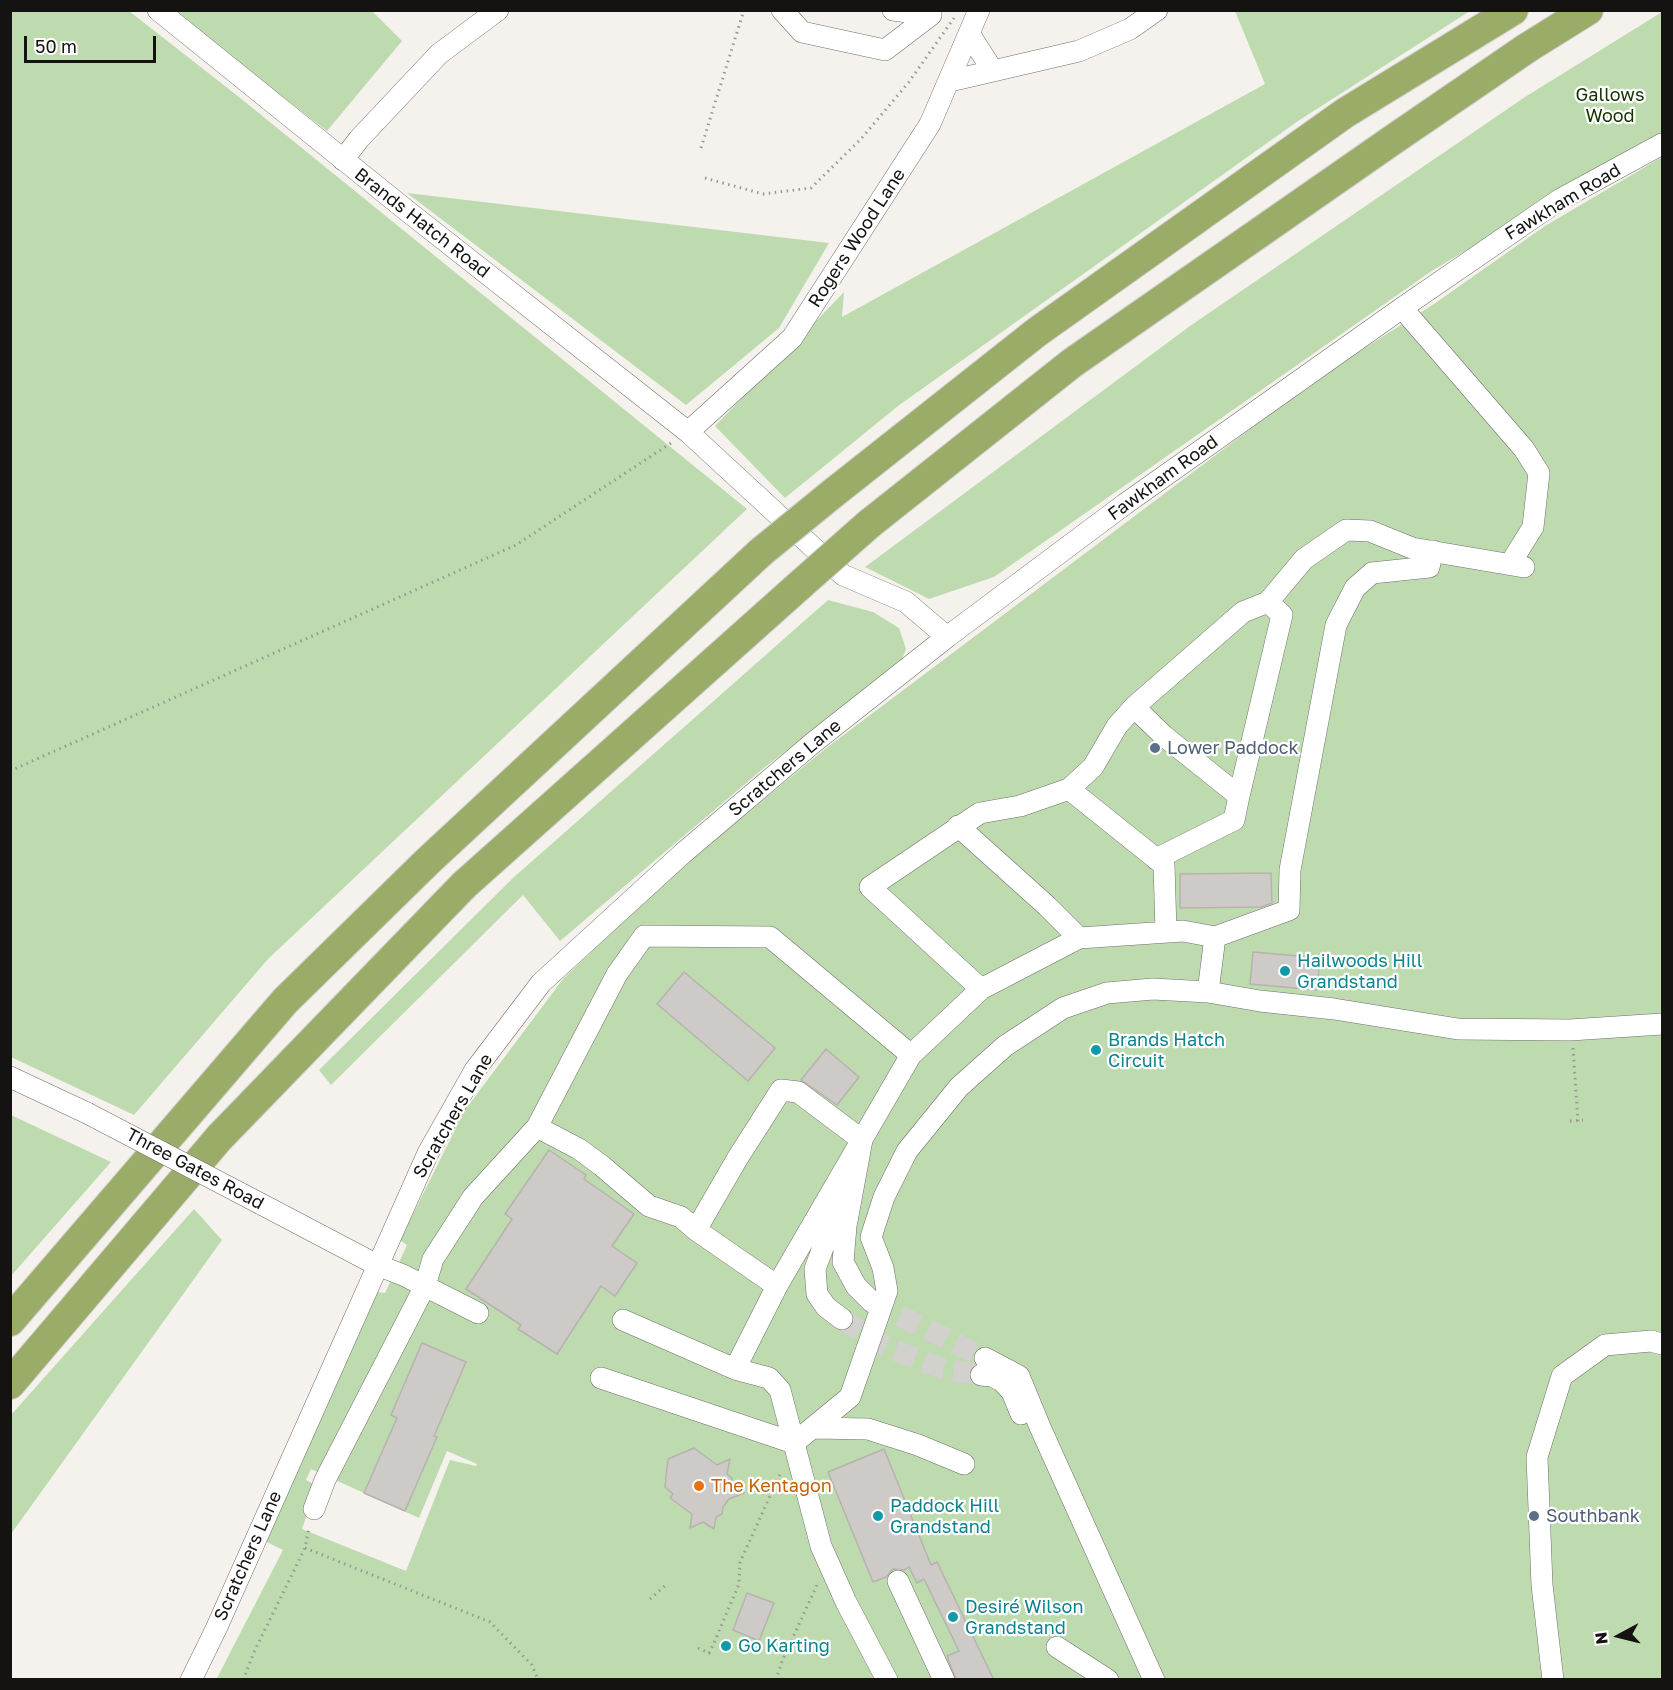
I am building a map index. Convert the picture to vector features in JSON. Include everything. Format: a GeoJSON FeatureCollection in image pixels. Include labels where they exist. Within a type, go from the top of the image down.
{"type":"FeatureCollection","features":[{"type":"Feature","properties":{"kind":"highway"},"geometry":{"type":"LineString","coordinates":[[10,1321],[285,1001],[428,861],[761,552],[1036,332],[1345,113],[1512,10]]}},
{"type":"Feature","properties":{"kind":"highway"},"geometry":{"type":"LineString","coordinates":[[10,1384],[219,1138],[464,885],[869,524],[1072,363],[1527,48],[1588,10]]}},
{"type":"Feature","properties":{"kind":"street","name":"Brands Hatch Road"},"geometry":{"type":"LineString","coordinates":[[158,10],[343,160],[688,432]]}},
{"type":"Feature","properties":{"kind":"street"},"geometry":{"type":"LineString","coordinates":[[343,160],[359,139],[439,54],[498,10]]}},
{"type":"Feature","properties":{"kind":"street"},"geometry":{"type":"LineString","coordinates":[[782,10],[802,32],[885,50],[931,15],[893,10]]}},
{"type":"Feature","properties":{"kind":"street","name":"Rogers Wood Lane"},"geometry":{"type":"LineString","coordinates":[[688,432],[792,338],[930,124],[979,10]]}},
{"type":"Feature","properties":{"kind":"street"},"geometry":{"type":"LineString","coordinates":[[950,81],[1079,51],[1130,28],[1157,10]]}},
{"type":"Feature","properties":{"kind":"street"},"geometry":{"type":"LineString","coordinates":[[970,35],[993,71]]}},
{"type":"Feature","properties":{"kind":"street","name":"Fawkham Road"},"geometry":{"type":"LineString","coordinates":[[947,637],[1125,504],[1402,308],[1559,200],[1662,144]]}},
{"type":"Feature","properties":{"kind":"street"},"geometry":{"type":"LineString","coordinates":[[981,989],[870,887],[980,813],[1020,806],[1069,789],[1093,767],[1117,726],[1134,706],[1243,612],[1268,602],[1304,559],[1346,530],[1370,531],[1412,548],[1517,565],[1533,527],[1539,473],[1524,448],[1402,308]]}},
{"type":"Feature","properties":{"kind":"street"},"geometry":{"type":"LineString","coordinates":[[688,432],[843,575],[906,602],[947,637]]}},
{"type":"Feature","properties":{"kind":"street"},"geometry":{"type":"LineString","coordinates":[[735,1369],[777,1287],[911,1055],[981,989],[1079,938],[1166,931],[1183,931],[1215,937],[1289,910],[1290,870],[1336,625],[1355,588],[1372,573],[1429,567],[1432,551]]}},
{"type":"Feature","properties":{"kind":"street"},"geometry":{"type":"LineString","coordinates":[[1156,859],[1234,820],[1282,615],[1268,602]]}},
{"type":"Feature","properties":{"kind":"street","name":"Scratchers Lane"},"geometry":{"type":"LineString","coordinates":[[191,1680],[216,1629],[428,1153],[475,1070],[541,983],[691,847],[814,742],[947,637]]}},
{"type":"Feature","properties":{"kind":"street"},"geometry":{"type":"LineString","coordinates":[[1134,706],[1164,736],[1239,796]]}},
{"type":"Feature","properties":{"kind":"street"},"geometry":{"type":"LineString","coordinates":[[1069,789],[1164,865],[1166,931]]}},
{"type":"Feature","properties":{"kind":"street"},"geometry":{"type":"LineString","coordinates":[[958,826],[1079,938]]}},
{"type":"Feature","properties":{"kind":"street"},"geometry":{"type":"LineString","coordinates":[[314,1509],[325,1480],[425,1286],[434,1259],[473,1197],[537,1127],[617,974],[644,936],[770,937],[911,1055]]}},
{"type":"Feature","properties":{"kind":"street"},"geometry":{"type":"LineString","coordinates":[[1208,992],[1215,937]]}},
{"type":"Feature","properties":{"kind":"street"},"geometry":{"type":"LineString","coordinates":[[794,1443],[850,1397],[887,1291],[883,1268],[872,1237],[884,1197],[907,1151],[959,1087],[1005,1046],[1063,1008],[1107,993],[1153,989],[1208,992],[1458,1029],[1570,1030],[1662,1024]]}},
{"type":"Feature","properties":{"kind":"street","name":"Three Gates Road"},"geometry":{"type":"LineString","coordinates":[[10,1077],[87,1113],[377,1265],[478,1313]]}},
{"type":"Feature","properties":{"kind":"street"},"geometry":{"type":"LineString","coordinates":[[696,1230],[737,1159],[782,1090],[798,1092],[862,1140]]}},
{"type":"Feature","properties":{"kind":"street"},"geometry":{"type":"LineString","coordinates":[[537,1127],[579,1149],[649,1206],[681,1217],[777,1287]]}},
{"type":"Feature","properties":{"kind":"street"},"geometry":{"type":"LineString","coordinates":[[862,1140],[846,1226],[843,1262],[856,1286],[872,1302]]}},
{"type":"Feature","properties":{"kind":"street"},"geometry":{"type":"LineString","coordinates":[[842,1319],[826,1307],[817,1294],[816,1269],[828,1234],[852,1192]]}},
{"type":"Feature","properties":{"kind":"street"},"geometry":{"type":"LineString","coordinates":[[623,1320],[735,1369],[769,1378],[775,1383],[784,1401],[817,1531],[828,1562],[887,1680]]}},
{"type":"Feature","properties":{"kind":"street"},"geometry":{"type":"LineString","coordinates":[[1553,1680],[1542,1586],[1537,1457],[1562,1376],[1605,1345],[1651,1341],[1662,1344]]}},
{"type":"Feature","properties":{"kind":"street"},"geometry":{"type":"LineString","coordinates":[[1141,1680],[1011,1392],[1002,1381],[992,1376],[983,1366],[1019,1376],[1154,1680]]}},
{"type":"Feature","properties":{"kind":"street"},"geometry":{"type":"LineString","coordinates":[[601,1378],[794,1443]]}},
{"type":"Feature","properties":{"kind":"street"},"geometry":{"type":"LineString","coordinates":[[815,1428],[868,1429],[918,1445],[964,1464]]}},
{"type":"Feature","properties":{"kind":"street"},"geometry":{"type":"LineString","coordinates":[[898,1581],[944,1680]]}},
{"type":"Feature","properties":{"kind":"street"},"geometry":{"type":"LineString","coordinates":[[1057,1647],[1108,1680]]}},
{"type":"Feature","properties":{"kind":"path"},"geometry":{"type":"LineString","coordinates":[[701,148],[744,10]]}},
{"type":"Feature","properties":{"kind":"path"},"geometry":{"type":"LineString","coordinates":[[705,178],[763,194],[811,188],[861,139],[909,82],[959,10]]}},
{"type":"Feature","properties":{"kind":"path"},"geometry":{"type":"LineString","coordinates":[[10,771],[516,545],[688,432]]}},
{"type":"Feature","properties":{"kind":"path"},"geometry":{"type":"LineString","coordinates":[[1573,1048],[1578,1121]]}},
{"type":"Feature","properties":{"kind":"path"},"geometry":{"type":"LineString","coordinates":[[1570,1122],[1583,1120]]}},
{"type":"Feature","properties":{"kind":"path"},"geometry":{"type":"LineString","coordinates":[[698,1648],[709,1653],[739,1584],[740,1562],[794,1443]]}},
{"type":"Feature","properties":{"kind":"path"},"geometry":{"type":"LineString","coordinates":[[243,1680],[304,1548],[314,1509]]}},
{"type":"Feature","properties":{"kind":"path"},"geometry":{"type":"LineString","coordinates":[[304,1548],[490,1622],[532,1665],[538,1680]]}},
{"type":"Feature","properties":{"kind":"path"},"geometry":{"type":"LineString","coordinates":[[776,1680],[782,1661],[828,1562]]}},
{"type":"Feature","properties":{"kind":"path"},"geometry":{"type":"LineString","coordinates":[[650,1599],[668,1584]]}},
{"type":"Feature","properties":{"kind":"green space"},"geometry":{"type":"Polygon","coordinates":[[[11,10],[129,11],[239,97],[747,509],[268,959],[134,1115],[11,1057],[11,10]]]}},
{"type":"Feature","properties":{"kind":"green space"},"geometry":{"type":"Polygon","coordinates":[[[172,11],[372,11],[402,41],[327,131],[172,11]]]}},
{"type":"Feature","properties":{"kind":"green space"},"geometry":{"type":"Polygon","coordinates":[[[1235,11],[1470,11],[1298,121],[898,406],[785,498],[715,426],[844,292],[842,317],[1265,84],[1235,11]]]}},
{"type":"Feature","properties":{"kind":"green space","name":"Gallows Wood"},"geometry":{"type":"Polygon","coordinates":[[[1662,12],[1662,135],[1433,270],[994,577],[929,599],[865,567],[1190,326],[1525,97],[1662,12]]]}},
{"type":"Feature","properties":{"kind":"green space","name":"Brands Hatch Circuit"},"geometry":{"type":"Polygon","coordinates":[[[1662,157],[1662,1679],[216,1680],[283,1550],[261,1539],[377,1292],[385,1293],[407,1245],[400,1240],[465,1110],[563,979],[673,874],[825,749],[1322,375],[1434,304],[1545,226],[1662,157]],[[447,1451],[419,1518],[311,1469],[306,1480],[317,1486],[302,1529],[406,1571],[450,1460],[476,1466],[477,1464],[447,1451]]]}},
{"type":"Feature","properties":{"kind":"green space"},"geometry":{"type":"Polygon","coordinates":[[[407,193],[829,243],[779,328],[686,405],[407,193]]]}},
{"type":"Feature","properties":{"kind":"green space"},"geometry":{"type":"Polygon","coordinates":[[[828,600],[873,612],[899,628],[906,649],[900,665],[765,767],[560,941],[523,895],[331,1085],[319,1070],[513,878],[828,600]]]}},
{"type":"Feature","properties":{"kind":"green space"},"geometry":{"type":"Polygon","coordinates":[[[10,1115],[111,1162],[11,1276],[10,1115]]]}},
{"type":"Feature","properties":{"kind":"green space"},"geometry":{"type":"Polygon","coordinates":[[[194,1209],[222,1240],[11,1534],[11,1415],[194,1209]]]}},
{"type":"Feature","properties":{"kind":"building"},"geometry":{"type":"Polygon","coordinates":[[[1271,873],[1272,903],[1261,907],[1180,908],[1180,874],[1271,873]]]}},
{"type":"Feature","properties":{"kind":"building","name":"Hailwoods Hill Grandstand"},"geometry":{"type":"Polygon","coordinates":[[[1253,952],[1320,958],[1317,990],[1250,984],[1253,952]]]}},
{"type":"Feature","properties":{"kind":"building"},"geometry":{"type":"Polygon","coordinates":[[[684,972],[775,1048],[748,1081],[657,1004],[684,972]]]}},
{"type":"Feature","properties":{"kind":"building"},"geometry":{"type":"Polygon","coordinates":[[[826,1049],[859,1077],[837,1105],[801,1080],[826,1049]]]}},
{"type":"Feature","properties":{"kind":"building"},"geometry":{"type":"Polygon","coordinates":[[[549,1150],[586,1175],[584,1179],[634,1214],[612,1246],[637,1263],[615,1296],[601,1286],[557,1354],[518,1329],[521,1325],[466,1289],[512,1219],[505,1214],[549,1150]]]}},
{"type":"Feature","properties":{"kind":"building"},"geometry":{"type":"Polygon","coordinates":[[[422,1343],[466,1362],[405,1511],[364,1493],[397,1418],[391,1415],[422,1343]]]}},
{"type":"Feature","properties":{"kind":"building","name":"The Kentagon"},"geometry":{"type":"Polygon","coordinates":[[[694,1448],[717,1465],[730,1459],[727,1474],[732,1478],[731,1485],[744,1493],[729,1499],[723,1507],[722,1514],[716,1517],[714,1529],[703,1522],[690,1528],[692,1514],[670,1498],[673,1494],[665,1487],[668,1459],[694,1448]]]}},
{"type":"Feature","properties":{"kind":"building","name":"Paddock Hill Grandstand"},"geometry":{"type":"Polygon","coordinates":[[[884,1449],[931,1565],[937,1562],[994,1680],[956,1680],[947,1656],[959,1651],[924,1579],[917,1583],[909,1567],[904,1570],[893,1569],[886,1577],[873,1582],[828,1472],[884,1449]]]}},
{"type":"Feature","properties":{"kind":"building"},"geometry":{"type":"Polygon","coordinates":[[[747,1593],[774,1603],[759,1641],[733,1630],[747,1593]]]}},
{"type":"Feature","properties":{"kind":"tunnel"},"geometry":{"type":"LineString","coordinates":[[872,1302],[985,1358]]}},
{"type":"Feature","properties":{"kind":"tunnel"},"geometry":{"type":"LineString","coordinates":[[842,1319],[882,1345],[943,1369],[981,1375]]}},
{"type":"Feature","properties":{"kind":"place","name":"Lower Paddock"},"geometry":{"type":"Point","coordinates":[1155,748]}},
{"type":"Feature","properties":{"kind":"place","name":"Hailwoods Hill Grandstand"},"geometry":{"type":"Point","coordinates":[1285,971]}},
{"type":"Feature","properties":{"kind":"place","name":"Brands Hatch Circuit"},"geometry":{"type":"Point","coordinates":[1096,1050]}},
{"type":"Feature","properties":{"kind":"place","name":"The Kentagon"},"geometry":{"type":"Point","coordinates":[699,1486]}},
{"type":"Feature","properties":{"kind":"place","name":"Paddock Hill Grandstand"},"geometry":{"type":"Point","coordinates":[878,1516]}},
{"type":"Feature","properties":{"kind":"place","name":"Southbank"},"geometry":{"type":"Point","coordinates":[1534,1516]}},
{"type":"Feature","properties":{"kind":"place","name":"Desiré Wilson Grandstand"},"geometry":{"type":"Point","coordinates":[953,1617]}},
{"type":"Feature","properties":{"kind":"place","name":"Go Karting"},"geometry":{"type":"Point","coordinates":[726,1646]}}]}
